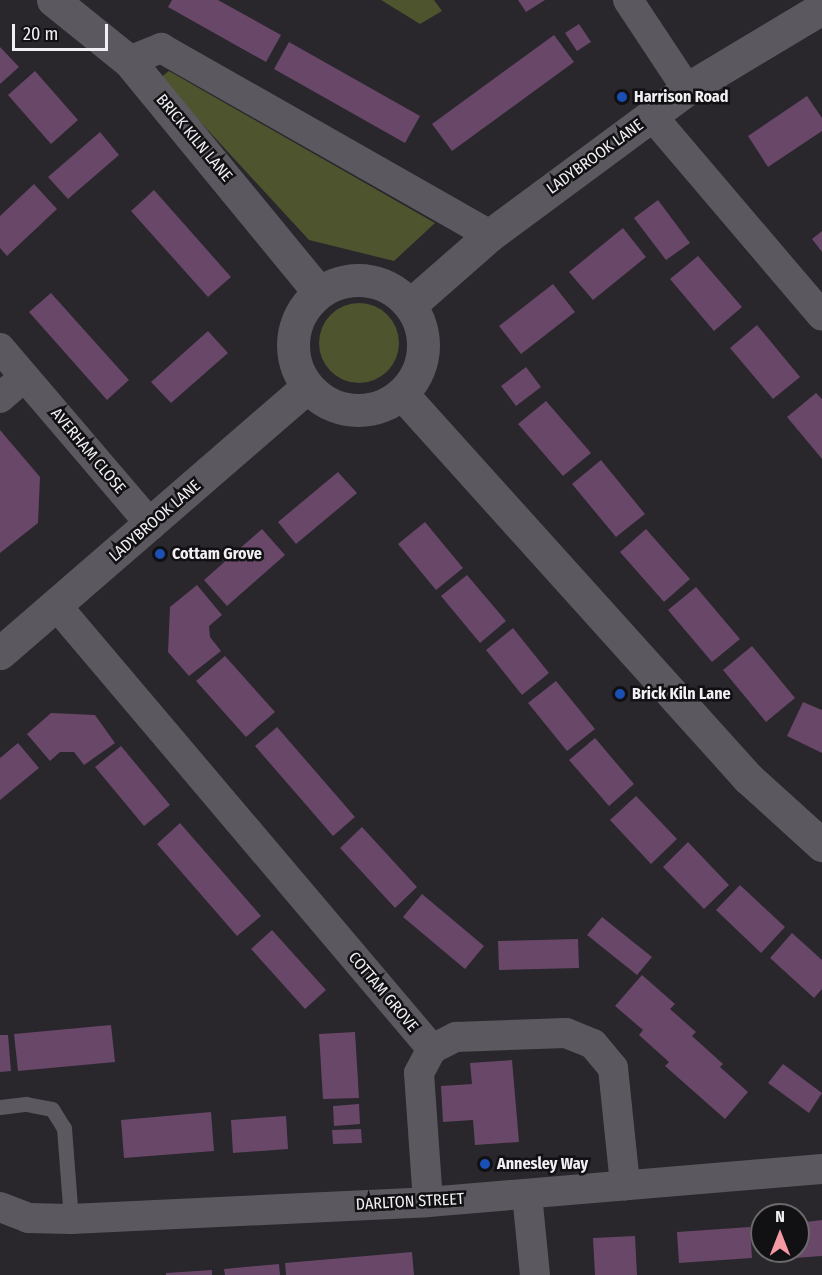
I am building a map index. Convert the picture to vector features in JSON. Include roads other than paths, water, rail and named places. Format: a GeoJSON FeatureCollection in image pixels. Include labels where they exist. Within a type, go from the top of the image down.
{"type":"FeatureCollection","features":[{"type":"Feature","properties":{"kind":"street","name":"BRICK KILN LANE"},"geometry":{"type":"LineString","coordinates":[[53,0],[129,61],[319,292]]}},
{"type":"Feature","properties":{"kind":"street"},"geometry":{"type":"LineString","coordinates":[[628,0],[687,89]]}},
{"type":"Feature","properties":{"kind":"street","name":"LADYBROOK LANE"},"geometry":{"type":"LineString","coordinates":[[410,305],[490,235],[687,89],[822,8]]}},
{"type":"Feature","properties":{"kind":"street"},"geometry":{"type":"LineString","coordinates":[[129,61],[161,48],[490,235]]}},
{"type":"Feature","properties":{"kind":"street"},"geometry":{"type":"LineString","coordinates":[[652,116],[822,316]]}},
{"type":"Feature","properties":{"kind":"street"},"geometry":{"type":"LineString","coordinates":[[357,279],[377,282],[395,291],[410,305],[421,327],[423,351],[417,374],[402,394],[379,407],[353,410],[328,403],[307,387],[297,369],[292,348],[295,327],[304,308],[319,292],[337,283],[357,279]]}},
{"type":"Feature","properties":{"kind":"street","name":"AVERHAM CLOSE"},"geometry":{"type":"LineString","coordinates":[[0,348],[151,525]]}},
{"type":"Feature","properties":{"kind":"street"},"geometry":{"type":"LineString","coordinates":[[0,398],[24,376]]}},
{"type":"Feature","properties":{"kind":"street","name":"LADYBROOK LANE"},"geometry":{"type":"LineString","coordinates":[[0,653],[151,525],[307,387]]}},
{"type":"Feature","properties":{"kind":"street"},"geometry":{"type":"LineString","coordinates":[[402,394],[748,778],[822,845]]}},
{"type":"Feature","properties":{"kind":"street","name":"COTTAM GROVE"},"geometry":{"type":"LineString","coordinates":[[56,605],[432,1049]]}},
{"type":"Feature","properties":{"kind":"street"},"geometry":{"type":"LineString","coordinates":[[428,1202],[419,1073],[432,1049],[456,1037],[566,1033],[593,1044],[613,1068],[626,1185]]}},
{"type":"Feature","properties":{"kind":"street","name":"DARLTON STREET"},"geometry":{"type":"LineString","coordinates":[[0,1207],[28,1218],[71,1219],[428,1202],[822,1168]]}},
{"type":"Feature","properties":{"kind":"street"},"geometry":{"type":"LineString","coordinates":[[527,1194],[535,1275]]}},
{"type":"Feature","properties":{"kind":"lane"},"geometry":{"type":"LineString","coordinates":[[0,1107],[26,1104],[52,1110],[64,1128],[71,1219]]}},
{"type":"Feature","properties":{"kind":"place","name":"Harrison Road"},"geometry":{"type":"Point","coordinates":[622,97]}},
{"type":"Feature","properties":{"kind":"place","name":"Cottam Grove"},"geometry":{"type":"Point","coordinates":[160,554]}},
{"type":"Feature","properties":{"kind":"place","name":"Brick Kiln Lane"},"geometry":{"type":"Point","coordinates":[620,694]}},
{"type":"Feature","properties":{"kind":"place","name":"Annesley Way"},"geometry":{"type":"Point","coordinates":[485,1164]}}]}
